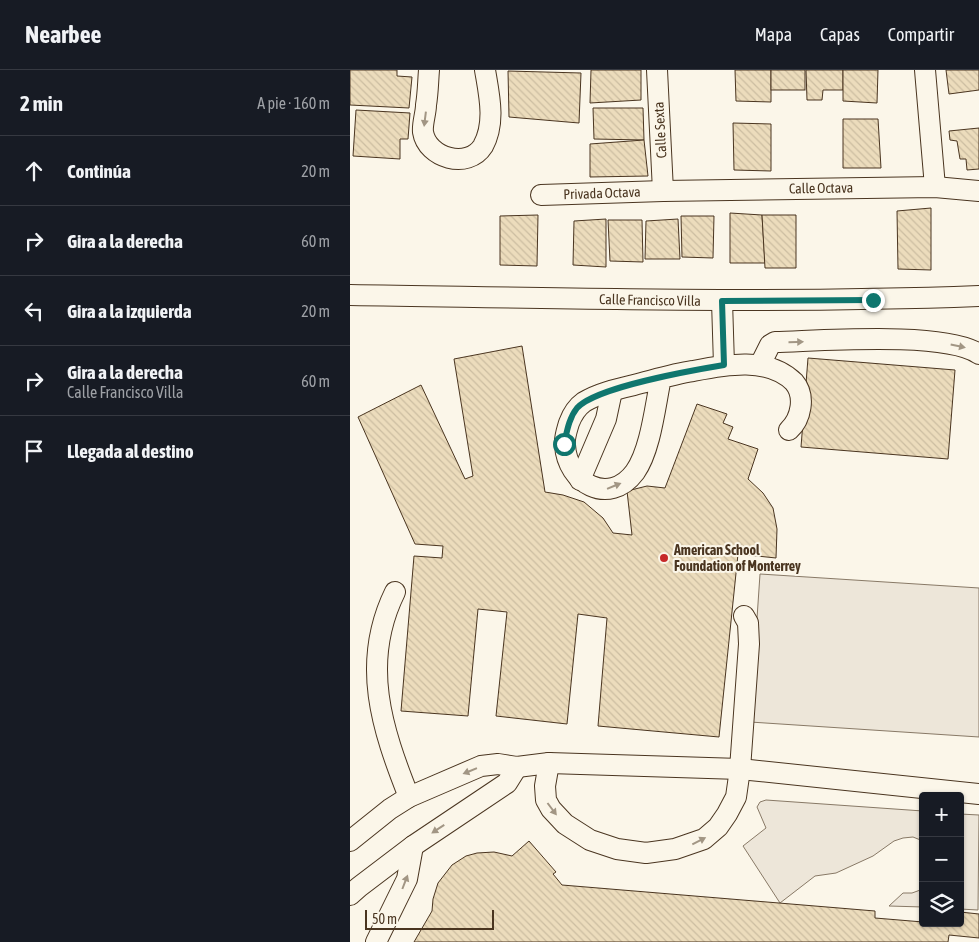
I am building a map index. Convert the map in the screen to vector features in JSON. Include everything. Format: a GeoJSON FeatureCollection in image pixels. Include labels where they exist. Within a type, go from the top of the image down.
{"type":"FeatureCollection","features":[{"type":"Feature","properties":{"kind":"street"},"geometry":{"type":"LineString","coordinates":[[429,70],[423,132],[428,145],[433,150],[448,158],[462,160],[472,156],[482,147],[490,124],[490,99],[485,70]]}},
{"type":"Feature","properties":{"kind":"street","name":"Calle Sexta"},"geometry":{"type":"LineString","coordinates":[[657,70],[663,191]]}},
{"type":"Feature","properties":{"kind":"street"},"geometry":{"type":"LineString","coordinates":[[925,70],[935,186]]}},
{"type":"Feature","properties":{"kind":"street","name":"Calle Octava"},"geometry":{"type":"LineString","coordinates":[[663,191],[935,186],[979,191]]}},
{"type":"Feature","properties":{"kind":"street","name":"Privada Octava"},"geometry":{"type":"LineString","coordinates":[[541,195],[663,191]]}},
{"type":"Feature","properties":{"kind":"street","name":"Calle Francisco Villa"},"geometry":{"type":"LineString","coordinates":[[351,300],[722,301],[873,300],[979,296]]}},
{"type":"Feature","properties":{"kind":"street"},"geometry":{"type":"LineString","coordinates":[[722,301],[724,365]]}},
{"type":"Feature","properties":{"kind":"street"},"geometry":{"type":"LineString","coordinates":[[760,365],[770,345],[775,342],[926,341],[972,349],[979,354]]}},
{"type":"Feature","properties":{"kind":"street"},"geometry":{"type":"LineString","coordinates":[[661,378],[648,442],[642,460],[634,473],[614,489],[603,490],[580,480],[571,469],[564,444],[571,417],[584,402],[612,390],[661,378],[724,365],[760,365],[773,369],[787,377],[798,390],[801,410],[798,419],[789,430]]}},
{"type":"Feature","properties":{"kind":"street"},"geometry":{"type":"LineString","coordinates":[[580,480],[606,419],[612,390]]}},
{"type":"Feature","properties":{"kind":"street"},"geometry":{"type":"LineString","coordinates":[[395,592],[385,614],[378,649],[376,677],[384,727],[410,797]]}},
{"type":"Feature","properties":{"kind":"street"},"geometry":{"type":"LineString","coordinates":[[549,763],[545,786],[546,800],[551,809],[565,824],[590,840],[618,849],[646,853],[675,849],[704,839],[718,827],[736,797],[740,769],[750,638],[748,623],[744,616]]}},
{"type":"Feature","properties":{"kind":"street"},"geometry":{"type":"LineString","coordinates":[[350,840],[390,809],[410,797],[481,766],[498,764],[517,767],[549,763],[740,769],[979,794]]}},
{"type":"Feature","properties":{"kind":"street"},"geometry":{"type":"LineString","coordinates":[[350,895],[413,846],[507,783],[517,767]]}},
{"type":"Feature","properties":{"kind":"street"},"geometry":{"type":"LineString","coordinates":[[376,942],[407,879],[413,846]]}},
{"type":"Feature","properties":{"kind":"shaded area"},"geometry":{"type":"Polygon","coordinates":[[[760,574],[979,588],[979,737],[750,722],[760,574]]]}},
{"type":"Feature","properties":{"kind":"shaded area"},"geometry":{"type":"Polygon","coordinates":[[[766,800],[919,811],[919,839],[913,837],[894,841],[873,856],[836,873],[815,876],[780,903],[743,846],[766,828],[757,807],[760,802],[766,800]]]}},
{"type":"Feature","properties":{"kind":"shaded area"},"geometry":{"type":"Polygon","coordinates":[[[964,814],[979,815],[978,910],[964,909],[964,814]]]}},
{"type":"Feature","properties":{"kind":"shaded area"},"geometry":{"type":"Polygon","coordinates":[[[919,890],[919,907],[889,906],[903,893],[919,890]]]}},
{"type":"Feature","properties":{"kind":"building"},"geometry":{"type":"Polygon","coordinates":[[[350,70],[397,70],[397,76],[412,77],[409,108],[350,105],[350,70]]]}},
{"type":"Feature","properties":{"kind":"building"},"geometry":{"type":"Polygon","coordinates":[[[591,70],[641,70],[641,100],[590,103],[591,70]]]}},
{"type":"Feature","properties":{"kind":"building"},"geometry":{"type":"Polygon","coordinates":[[[735,70],[771,70],[771,102],[736,101],[735,70]]]}},
{"type":"Feature","properties":{"kind":"building"},"geometry":{"type":"Polygon","coordinates":[[[771,70],[805,70],[805,90],[771,90],[771,70]]]}},
{"type":"Feature","properties":{"kind":"building"},"geometry":{"type":"Polygon","coordinates":[[[806,70],[843,70],[843,90],[823,90],[822,100],[807,100],[806,70]]]}},
{"type":"Feature","properties":{"kind":"building"},"geometry":{"type":"Polygon","coordinates":[[[843,70],[878,70],[877,103],[843,101],[843,70]]]}},
{"type":"Feature","properties":{"kind":"building"},"geometry":{"type":"Polygon","coordinates":[[[946,70],[979,70],[979,90],[949,94],[946,70]]]}},
{"type":"Feature","properties":{"kind":"building"},"geometry":{"type":"Polygon","coordinates":[[[508,71],[581,73],[579,123],[509,117],[508,71]]]}},
{"type":"Feature","properties":{"kind":"building"},"geometry":{"type":"Polygon","coordinates":[[[593,108],[643,108],[644,140],[594,139],[593,108]]]}},
{"type":"Feature","properties":{"kind":"building"},"geometry":{"type":"Polygon","coordinates":[[[356,110],[410,113],[408,139],[400,139],[400,159],[353,156],[356,110]]]}},
{"type":"Feature","properties":{"kind":"building"},"geometry":{"type":"Polygon","coordinates":[[[843,119],[878,119],[881,168],[843,168],[843,119]]]}},
{"type":"Feature","properties":{"kind":"building"},"geometry":{"type":"Polygon","coordinates":[[[733,123],[771,124],[771,171],[734,170],[733,123]]]}},
{"type":"Feature","properties":{"kind":"building"},"geometry":{"type":"Polygon","coordinates":[[[979,128],[979,169],[967,170],[966,159],[960,159],[957,141],[950,140],[949,131],[979,128]]]}},
{"type":"Feature","properties":{"kind":"building"},"geometry":{"type":"Polygon","coordinates":[[[644,140],[648,176],[590,177],[590,144],[644,140]]]}},
{"type":"Feature","properties":{"kind":"building"},"geometry":{"type":"Polygon","coordinates":[[[931,208],[931,270],[898,269],[897,211],[931,208]]]}},
{"type":"Feature","properties":{"kind":"building"},"geometry":{"type":"Polygon","coordinates":[[[730,213],[762,215],[765,263],[730,263],[730,213]]]}},
{"type":"Feature","properties":{"kind":"building"},"geometry":{"type":"Polygon","coordinates":[[[538,215],[537,266],[500,265],[500,216],[538,215]]]}},
{"type":"Feature","properties":{"kind":"building"},"geometry":{"type":"Polygon","coordinates":[[[762,215],[796,215],[796,268],[765,268],[762,215]]]}},
{"type":"Feature","properties":{"kind":"building"},"geometry":{"type":"Polygon","coordinates":[[[681,216],[714,216],[713,258],[682,257],[681,216]]]}},
{"type":"Feature","properties":{"kind":"building"},"geometry":{"type":"Polygon","coordinates":[[[606,219],[606,267],[573,265],[574,221],[606,219]]]}},
{"type":"Feature","properties":{"kind":"building"},"geometry":{"type":"Polygon","coordinates":[[[678,219],[680,259],[645,259],[646,221],[678,219]]]}},
{"type":"Feature","properties":{"kind":"building"},"geometry":{"type":"Polygon","coordinates":[[[608,220],[642,220],[643,262],[610,261],[608,220]]]}},
{"type":"Feature","properties":{"kind":"building"},"geometry":{"type":"Polygon","coordinates":[[[522,346],[545,492],[563,495],[584,502],[603,518],[613,533],[632,535],[627,491],[647,486],[665,488],[697,404],[727,414],[723,423],[733,427],[728,439],[758,449],[748,479],[763,493],[773,508],[777,529],[776,558],[738,554],[719,737],[598,726],[607,618],[578,614],[567,724],[496,716],[507,612],[478,609],[468,716],[401,711],[414,556],[442,558],[443,546],[415,544],[358,417],[421,385],[465,479],[473,476],[454,359],[522,346]]]}},
{"type":"Feature","properties":{"kind":"building"},"geometry":{"type":"Polygon","coordinates":[[[808,358],[955,370],[948,459],[801,447],[808,358]]]}},
{"type":"Feature","properties":{"kind":"building"},"geometry":{"type":"Polygon","coordinates":[[[529,841],[556,872],[553,874],[562,885],[875,911],[875,918],[919,922],[919,927],[964,927],[964,912],[979,914],[979,938],[949,935],[948,942],[414,942],[432,911],[433,899],[438,883],[452,865],[466,856],[477,853],[494,852],[512,856],[529,841]]]}},
{"type":"Feature","properties":{"kind":"place","name":"American School Foundation of Monterrey"},"geometry":{"type":"Point","coordinates":[664,558]}},
{"type":"Feature","properties":{"kind":"route"},"geometry":{"type":"LineString","coordinates":[[564,444],[571,417],[584,402],[612,390],[680,373],[724,365],[722,301],[873,300]]}}]}
